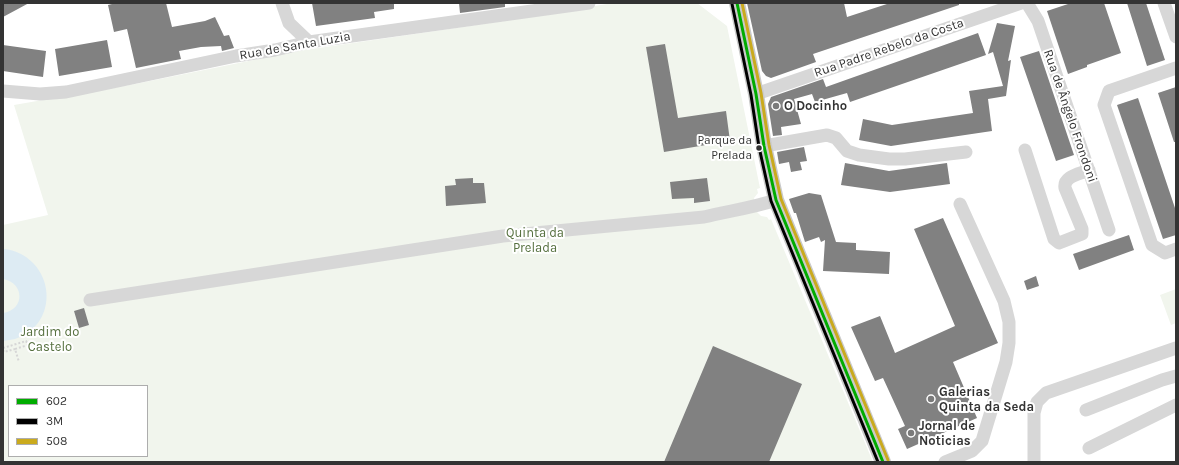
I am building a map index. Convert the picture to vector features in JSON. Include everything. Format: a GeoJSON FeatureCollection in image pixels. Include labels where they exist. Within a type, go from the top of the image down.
{"type":"FeatureCollection","features":[{"type":"Feature","properties":{"kind":"main road"},"geometry":{"type":"LineString","coordinates":[[737,3],[756,94],[764,146],[776,200],[883,462]]}},
{"type":"Feature","properties":{"kind":"street"},"geometry":{"type":"LineString","coordinates":[[282,3],[290,23],[309,42]]}},
{"type":"Feature","properties":{"kind":"street","name":"Rua de Santa Luzia"},"geometry":{"type":"LineString","coordinates":[[3,91],[40,94],[66,92],[309,42],[589,3]]}},
{"type":"Feature","properties":{"kind":"street","name":"Rua Padre Rebelo da Costa"},"geometry":{"type":"LineString","coordinates":[[756,94],[1021,3]]}},
{"type":"Feature","properties":{"kind":"street","name":"Rua de Ângelo Frondoni"},"geometry":{"type":"LineString","coordinates":[[1028,3],[1038,21],[1109,230]]}},
{"type":"Feature","properties":{"kind":"street"},"geometry":{"type":"LineString","coordinates":[[1164,3],[1176,37]]}},
{"type":"Feature","properties":{"kind":"street"},"geometry":{"type":"LineString","coordinates":[[1176,68],[1109,91],[1104,105],[1152,245],[1165,253],[1176,249]]}},
{"type":"Feature","properties":{"kind":"street"},"geometry":{"type":"LineString","coordinates":[[764,146],[827,135],[836,138],[847,151],[867,156],[905,159],[966,152]]}},
{"type":"Feature","properties":{"kind":"street"},"geometry":{"type":"LineString","coordinates":[[1025,150],[1054,239],[1059,243],[1082,234],[1082,229],[1064,184],[1067,179],[1089,170]]}},
{"type":"Feature","properties":{"kind":"street"},"geometry":{"type":"LineString","coordinates":[[90,300],[503,236],[704,217],[756,207],[776,200]]}},
{"type":"Feature","properties":{"kind":"street"},"geometry":{"type":"LineString","coordinates":[[945,462],[972,451],[982,441],[1006,362],[1009,343],[1009,322],[1004,301],[960,204]]}},
{"type":"Feature","properties":{"kind":"street"},"geometry":{"type":"LineString","coordinates":[[1034,462],[1034,413],[1037,402],[1046,393],[1176,348]]}},
{"type":"Feature","properties":{"kind":"street"},"geometry":{"type":"LineString","coordinates":[[1086,410],[1162,380],[1176,376]]}},
{"type":"Feature","properties":{"kind":"street"},"geometry":{"type":"LineString","coordinates":[[1089,448],[1176,405]]}},
{"type":"Feature","properties":{"kind":"path"},"geometry":{"type":"LineString","coordinates":[[26,341],[28,345],[4,352],[3,349],[26,341]]}},
{"type":"Feature","properties":{"kind":"path"},"geometry":{"type":"LineString","coordinates":[[15,349],[19,362]]}},
{"type":"Feature","properties":{"kind":"green space","name":"Quinta da Prelada"},"geometry":{"type":"Polygon","coordinates":[[[697,3],[727,26],[760,188],[757,189],[758,193],[754,198],[757,212],[761,216],[767,217],[769,220],[771,219],[873,462],[3,462],[3,225],[48,215],[14,105],[135,84],[298,51],[504,21],[607,4],[697,3]]]}},
{"type":"Feature","properties":{"kind":"green space"},"geometry":{"type":"Polygon","coordinates":[[[1176,289],[1176,323],[1171,325],[1160,295],[1176,289]]]}},
{"type":"Feature","properties":{"kind":"shaded area"},"geometry":{"type":"Polygon","coordinates":[[[3,249],[12,250],[21,254],[36,266],[43,277],[46,289],[46,302],[43,314],[37,324],[28,333],[15,339],[3,341],[3,313],[10,311],[15,307],[20,296],[15,286],[10,281],[3,279],[3,249]]]}},
{"type":"Feature","properties":{"kind":"building"},"geometry":{"type":"Polygon","coordinates":[[[3,3],[29,3],[3,17],[3,3]]]}},
{"type":"Feature","properties":{"kind":"building"},"geometry":{"type":"Polygon","coordinates":[[[116,3],[166,3],[172,27],[205,21],[215,17],[224,36],[229,35],[234,48],[222,51],[221,46],[201,47],[179,51],[181,59],[136,68],[127,29],[114,32],[108,5],[116,3]]]}},
{"type":"Feature","properties":{"kind":"building"},"geometry":{"type":"Polygon","coordinates":[[[312,3],[394,3],[394,9],[374,12],[375,18],[316,26],[312,3]]]}},
{"type":"Feature","properties":{"kind":"building"},"geometry":{"type":"Polygon","coordinates":[[[459,3],[505,3],[505,7],[460,13],[459,3]]]}},
{"type":"Feature","properties":{"kind":"building"},"geometry":{"type":"Polygon","coordinates":[[[747,3],[844,3],[847,17],[890,3],[959,3],[959,5],[813,54],[816,62],[771,78],[766,76],[762,71],[747,3]]]}},
{"type":"Feature","properties":{"kind":"building"},"geometry":{"type":"Polygon","coordinates":[[[1071,3],[1104,3],[1121,53],[1087,65],[1087,67],[1068,74],[1047,11],[1071,3]]]}},
{"type":"Feature","properties":{"kind":"building"},"geometry":{"type":"Polygon","coordinates":[[[1127,3],[1146,3],[1165,60],[1147,66],[1127,3]]]}},
{"type":"Feature","properties":{"kind":"building"},"geometry":{"type":"Polygon","coordinates":[[[997,23],[1015,26],[1008,61],[1011,60],[1006,96],[988,99],[992,131],[891,146],[859,140],[863,119],[892,125],[973,113],[969,91],[1003,86],[993,52],[988,54],[997,23]]]}},
{"type":"Feature","properties":{"kind":"building"},"geometry":{"type":"Polygon","coordinates":[[[978,33],[986,55],[850,102],[847,93],[815,102],[812,94],[794,99],[801,124],[781,127],[782,135],[773,136],[768,104],[771,97],[823,79],[826,87],[978,33]]]}},
{"type":"Feature","properties":{"kind":"building"},"geometry":{"type":"Polygon","coordinates":[[[107,40],[112,67],[59,76],[55,49],[107,40]]]}},
{"type":"Feature","properties":{"kind":"building"},"geometry":{"type":"Polygon","coordinates":[[[665,44],[678,118],[726,111],[730,141],[664,152],[646,47],[665,44]]]}},
{"type":"Feature","properties":{"kind":"building"},"geometry":{"type":"Polygon","coordinates":[[[3,45],[46,51],[43,77],[3,71],[3,45]]]}},
{"type":"Feature","properties":{"kind":"building"},"geometry":{"type":"Polygon","coordinates":[[[1039,51],[1074,155],[1056,161],[1020,57],[1039,51]]]}},
{"type":"Feature","properties":{"kind":"building"},"geometry":{"type":"Polygon","coordinates":[[[1176,87],[1176,142],[1174,142],[1158,93],[1176,87]]]}},
{"type":"Feature","properties":{"kind":"building"},"geometry":{"type":"Polygon","coordinates":[[[1138,98],[1176,211],[1176,235],[1163,239],[1117,105],[1138,98]]]}},
{"type":"Feature","properties":{"kind":"building"},"geometry":{"type":"Polygon","coordinates":[[[804,147],[807,161],[800,162],[802,170],[791,172],[789,162],[779,164],[777,152],[804,147]]]}},
{"type":"Feature","properties":{"kind":"building"},"geometry":{"type":"Polygon","coordinates":[[[845,163],[889,171],[947,163],[950,184],[890,192],[841,185],[845,163]]]}},
{"type":"Feature","properties":{"kind":"building"},"geometry":{"type":"Polygon","coordinates":[[[473,178],[473,183],[484,183],[486,203],[446,206],[445,186],[456,185],[455,179],[473,178]]]}},
{"type":"Feature","properties":{"kind":"building"},"geometry":{"type":"Polygon","coordinates":[[[707,178],[710,201],[694,203],[694,198],[672,199],[670,182],[707,178]]]}},
{"type":"Feature","properties":{"kind":"building"},"geometry":{"type":"Polygon","coordinates":[[[809,193],[821,195],[836,242],[856,243],[856,250],[890,252],[889,274],[823,271],[825,240],[821,242],[819,237],[805,242],[796,213],[794,213],[789,199],[809,193]]]}},
{"type":"Feature","properties":{"kind":"building","name":"Galerias Quinta da Seda"},"geometry":{"type":"Polygon","coordinates":[[[943,218],[998,343],[953,362],[977,418],[907,449],[898,429],[905,426],[883,378],[875,381],[851,327],[880,316],[895,353],[955,326],[914,229],[943,218]]]}},
{"type":"Feature","properties":{"kind":"building"},"geometry":{"type":"Polygon","coordinates":[[[1129,235],[1134,250],[1079,270],[1073,254],[1129,235]]]}},
{"type":"Feature","properties":{"kind":"building"},"geometry":{"type":"Polygon","coordinates":[[[1036,276],[1039,286],[1027,290],[1024,281],[1036,276]]]}},
{"type":"Feature","properties":{"kind":"building"},"geometry":{"type":"Polygon","coordinates":[[[84,308],[89,325],[79,328],[74,311],[84,308]]]}},
{"type":"Feature","properties":{"kind":"building"},"geometry":{"type":"Polygon","coordinates":[[[713,346],[802,384],[769,462],[664,462],[713,346]]]}},
{"type":"Feature","properties":{"kind":"transit line","name":"602"},"geometry":{"type":"LineString","coordinates":[[737,3],[756,94],[764,146],[776,200],[883,462]]}},
{"type":"Feature","properties":{"kind":"transit line","name":"508"},"geometry":{"type":"LineString","coordinates":[[742,3],[761,93],[769,145],[781,199],[888,460]]}},
{"type":"Feature","properties":{"kind":"transit line","name":"3M"},"geometry":{"type":"LineString","coordinates":[[732,4],[751,95],[759,147],[771,201],[878,462]]}},
{"type":"Feature","properties":{"kind":"place","name":"O Docinho"},"geometry":{"type":"Point","coordinates":[776,106]}},
{"type":"Feature","properties":{"kind":"place","name":"Parque da Prelada"},"geometry":{"type":"Point","coordinates":[759,148]}},
{"type":"Feature","properties":{"kind":"place","name":"Galerias Quinta da Seda"},"geometry":{"type":"Point","coordinates":[931,399]}},
{"type":"Feature","properties":{"kind":"place","name":"Jornal de Noticias"},"geometry":{"type":"Point","coordinates":[911,433]}},
{"type":"Feature","properties":{"kind":"park label","name":"Jardim do Castelo"},"geometry":{"type":"Point","coordinates":[50,340]}}]}
